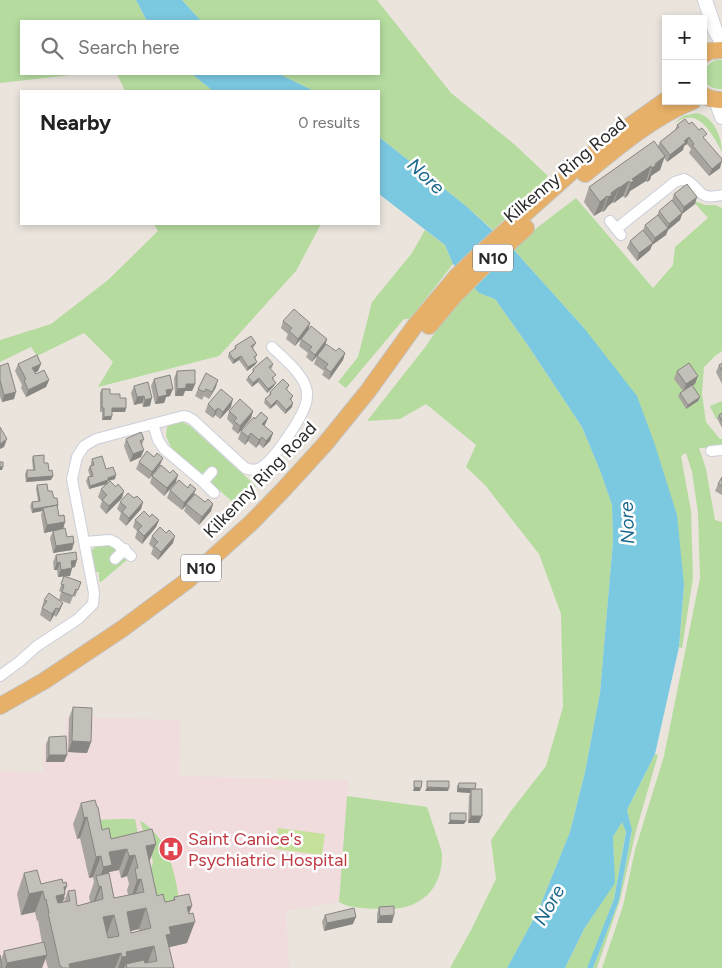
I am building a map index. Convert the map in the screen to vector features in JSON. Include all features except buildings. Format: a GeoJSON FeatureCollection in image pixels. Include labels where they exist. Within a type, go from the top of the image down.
{"type":"FeatureCollection","features":[{"type":"Feature","properties":{"kind":"highway"},"geometry":{"type":"LineString","coordinates":[[707,53],[722,50]]}},
{"type":"Feature","properties":{"kind":"highway","name":"Kilkenny Ring Road"},"geometry":{"type":"LineString","coordinates":[[566,184],[586,173],[671,111],[708,99]]}},
{"type":"Feature","properties":{"kind":"highway","name":"Kilkenny Ring Road"},"geometry":{"type":"LineString","coordinates":[[0,706],[44,681],[122,629],[188,580],[251,523],[325,444],[368,391],[406,354],[418,331],[457,276],[482,252],[566,184],[611,139],[662,103]]}},
{"type":"Feature","properties":{"kind":"main road"},"geometry":{"type":"LineString","coordinates":[[702,15],[704,0]]}},
{"type":"Feature","properties":{"kind":"main road"},"geometry":{"type":"LineString","coordinates":[[704,0],[715,30],[722,42]]}},
{"type":"Feature","properties":{"kind":"main road"},"geometry":{"type":"LineString","coordinates":[[708,99],[722,117]]}},
{"type":"Feature","properties":{"kind":"street"},"geometry":{"type":"LineString","coordinates":[[616,229],[675,182],[684,179],[692,183],[700,194],[708,197],[722,195]]}},
{"type":"Feature","properties":{"kind":"street"},"geometry":{"type":"LineString","coordinates":[[0,676],[36,646],[78,619],[93,604],[94,593],[72,479],[77,457],[84,446],[96,440],[176,417],[188,417],[245,468],[259,469],[266,464],[286,440],[298,422],[307,402],[305,383],[272,347]]}},
{"type":"Feature","properties":{"kind":"street"},"geometry":{"type":"LineString","coordinates":[[153,424],[158,440],[164,449],[203,482],[214,494]]}},
{"type":"Feature","properties":{"kind":"street"},"geometry":{"type":"LineString","coordinates":[[711,451],[722,450]]}},
{"type":"Feature","properties":{"kind":"street"},"geometry":{"type":"LineString","coordinates":[[203,482],[212,472]]}},
{"type":"Feature","properties":{"kind":"street"},"geometry":{"type":"LineString","coordinates":[[85,542],[110,540],[116,542],[128,553],[115,559]]}},
{"type":"Feature","properties":{"kind":"shaded area","name":"Saint Canice's Psychiatric Hospital"},"geometry":{"type":"Polygon","coordinates":[[[66,717],[180,720],[179,776],[348,781],[339,902],[286,911],[289,968],[0,968],[0,771],[43,772],[44,742],[65,743],[66,717]]]}},
{"type":"Feature","properties":{"kind":"green space"},"geometry":{"type":"Polygon","coordinates":[[[0,0],[136,0],[146,20],[20,20],[20,75],[71,75],[0,83],[0,0]]]}},
{"type":"Feature","properties":{"kind":"green space"},"geometry":{"type":"Polygon","coordinates":[[[182,0],[377,0],[451,93],[514,144],[548,176],[537,190],[493,230],[466,206],[380,138],[380,90],[312,90],[281,75],[380,75],[380,20],[200,20],[182,0]]]}},
{"type":"Feature","properties":{"kind":"green space"},"geometry":{"type":"Polygon","coordinates":[[[722,60],[722,89],[715,89],[707,84],[707,67],[710,63],[722,60]]]}},
{"type":"Feature","properties":{"kind":"green space"},"geometry":{"type":"Polygon","coordinates":[[[117,75],[193,75],[212,90],[125,90],[117,75]]]}},
{"type":"Feature","properties":{"kind":"green space"},"geometry":{"type":"Polygon","coordinates":[[[696,113],[712,122],[722,146],[722,152],[702,123],[693,118],[688,118],[674,123],[683,116],[696,113]]]}},
{"type":"Feature","properties":{"kind":"green space"},"geometry":{"type":"Polygon","coordinates":[[[576,198],[653,288],[673,265],[675,247],[708,218],[692,200],[722,208],[722,351],[704,367],[702,394],[706,422],[722,439],[722,447],[699,448],[706,469],[715,520],[722,522],[722,968],[602,968],[623,906],[635,850],[664,756],[700,578],[698,513],[692,472],[686,453],[681,456],[691,511],[693,578],[682,648],[679,647],[684,585],[584,328],[513,249],[576,198]]]}},
{"type":"Feature","properties":{"kind":"green space"},"geometry":{"type":"Polygon","coordinates":[[[155,225],[320,225],[296,271],[219,356],[98,387],[113,362],[84,333],[37,356],[31,347],[0,362],[0,340],[51,324],[108,280],[158,231],[155,225]]]}},
{"type":"Feature","properties":{"kind":"green space"},"geometry":{"type":"Polygon","coordinates":[[[425,230],[445,245],[453,264],[410,319],[404,319],[346,388],[338,382],[358,357],[372,302],[412,253],[425,230]]]}},
{"type":"Feature","properties":{"kind":"green space"},"geometry":{"type":"Polygon","coordinates":[[[473,286],[479,293],[495,299],[582,427],[612,505],[613,541],[600,693],[585,772],[570,832],[538,911],[507,968],[450,968],[496,879],[491,840],[546,766],[563,707],[561,614],[539,554],[485,485],[466,467],[476,445],[426,404],[400,419],[367,421],[426,346],[447,314],[473,286]]]}},
{"type":"Feature","properties":{"kind":"green space"},"geometry":{"type":"Polygon","coordinates":[[[722,401],[722,416],[716,419],[710,406],[722,401]]]}},
{"type":"Feature","properties":{"kind":"green space"},"geometry":{"type":"Polygon","coordinates":[[[175,422],[183,422],[190,426],[256,486],[237,506],[209,481],[217,470],[212,466],[203,475],[173,452],[166,436],[167,427],[175,422]]]}},
{"type":"Feature","properties":{"kind":"green space"},"geometry":{"type":"Polygon","coordinates":[[[110,544],[115,549],[115,553],[110,559],[116,565],[123,559],[128,559],[101,582],[99,581],[99,572],[93,572],[91,555],[97,546],[110,544]]]}},
{"type":"Feature","properties":{"kind":"green space"},"geometry":{"type":"Polygon","coordinates":[[[655,754],[658,755],[636,831],[620,900],[597,968],[593,968],[619,900],[632,831],[627,810],[655,754]]]}},
{"type":"Feature","properties":{"kind":"green space"},"geometry":{"type":"Polygon","coordinates":[[[347,796],[427,807],[442,854],[438,879],[425,897],[416,903],[393,909],[359,908],[339,902],[347,796]]]}},
{"type":"Feature","properties":{"kind":"green space"},"geometry":{"type":"Polygon","coordinates":[[[135,819],[141,849],[109,857],[95,820],[135,819]]]}},
{"type":"Feature","properties":{"kind":"green space"},"geometry":{"type":"Polygon","coordinates":[[[140,821],[147,825],[163,844],[174,873],[180,903],[156,907],[148,872],[153,861],[140,821]]]}},
{"type":"Feature","properties":{"kind":"green space"},"geometry":{"type":"Polygon","coordinates":[[[622,821],[626,831],[614,899],[590,962],[587,968],[565,968],[584,929],[614,883],[613,837],[622,821]]]}},
{"type":"Feature","properties":{"kind":"green space"},"geometry":{"type":"Polygon","coordinates":[[[278,828],[325,834],[322,855],[275,849],[278,828]]]}},
{"type":"Feature","properties":{"kind":"water"},"geometry":{"type":"Polygon","coordinates":[[[136,0],[182,0],[200,20],[146,20],[136,0]]]}},
{"type":"Feature","properties":{"kind":"water"},"geometry":{"type":"Polygon","coordinates":[[[193,75],[281,75],[312,90],[212,90],[193,75]]]}},
{"type":"Feature","properties":{"kind":"water","name":"Nore"},"geometry":{"type":"Polygon","coordinates":[[[380,138],[466,206],[513,249],[584,328],[637,396],[677,515],[684,585],[679,647],[655,754],[627,810],[632,830],[619,900],[593,968],[587,968],[614,899],[626,832],[622,822],[613,837],[615,883],[584,929],[565,968],[507,968],[538,911],[570,832],[585,772],[600,693],[613,541],[612,505],[582,427],[495,299],[479,293],[453,264],[445,245],[380,195],[380,138]]]}},
{"type":"Feature","properties":{"kind":"place","name":"Saint Canice's Psychiatric Hospital"},"geometry":{"type":"Point","coordinates":[171,849]}}]}
